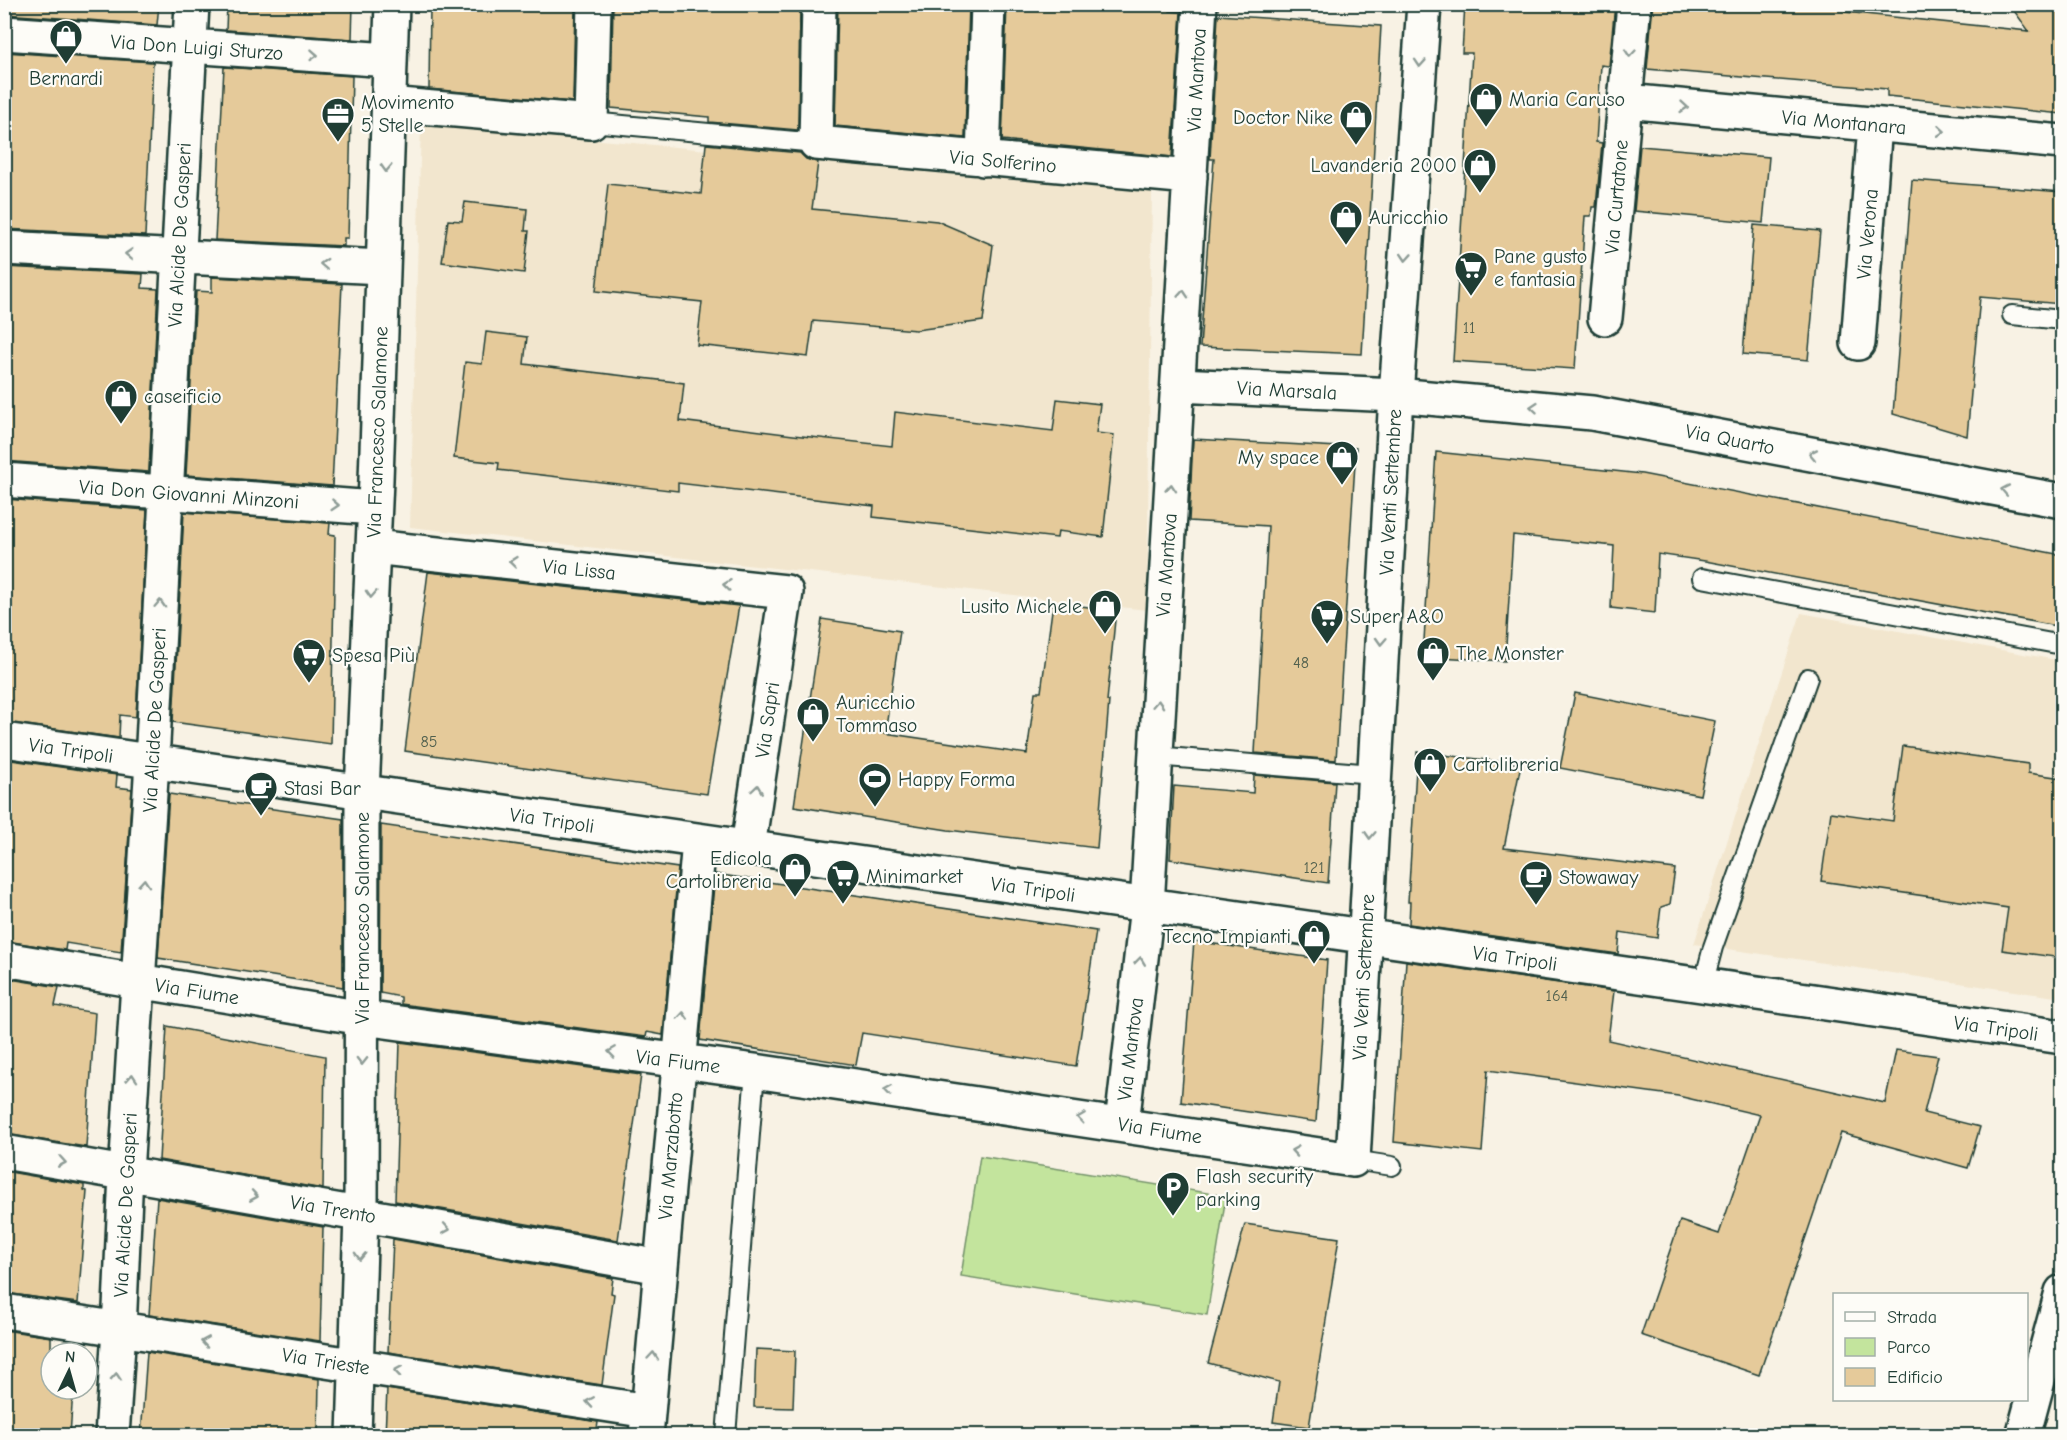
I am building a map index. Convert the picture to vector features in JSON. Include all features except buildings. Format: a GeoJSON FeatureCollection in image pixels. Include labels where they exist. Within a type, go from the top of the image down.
{"type":"FeatureCollection","features":[{"type":"Feature","properties":{"kind":"street","name":"Via Alcide De Gasperi"},"geometry":{"type":"LineString","coordinates":[[112,1436],[152,762],[192,4]]}},
{"type":"Feature","properties":{"kind":"street","name":"Via Francesco Salamone"},"geometry":{"type":"LineString","coordinates":[[354,1436],[361,1214],[362,792],[392,4]]}},
{"type":"Feature","properties":{"kind":"street"},"geometry":{"type":"LineString","coordinates":[[388,104],[591,122],[594,4]]}},
{"type":"Feature","properties":{"kind":"street"},"geometry":{"type":"LineString","coordinates":[[816,143],[819,4]]}},
{"type":"Feature","properties":{"kind":"street"},"geometry":{"type":"LineString","coordinates":[[982,159],[988,4]]}},
{"type":"Feature","properties":{"kind":"street","name":"Via Mantova"},"geometry":{"type":"LineString","coordinates":[[1122,1124],[1147,906],[1200,4]]}},
{"type":"Feature","properties":{"kind":"street","name":"Via Venti Settembre"},"geometry":{"type":"LineString","coordinates":[[1353,1160],[1396,395],[1424,4]]}},
{"type":"Feature","properties":{"kind":"street","name":"Via Curtatone"},"geometry":{"type":"LineString","coordinates":[[1605,318],[1634,4]]}},
{"type":"Feature","properties":{"kind":"street","name":"Via Don Luigi Sturzo"},"geometry":{"type":"LineString","coordinates":[[4,33],[389,60]]}},
{"type":"Feature","properties":{"kind":"street","name":"Via Montanara"},"geometry":{"type":"LineString","coordinates":[[1626,101],[2062,142]]}},
{"type":"Feature","properties":{"kind":"street","name":"Via Verona"},"geometry":{"type":"LineString","coordinates":[[1858,343],[1875,125]]}},
{"type":"Feature","properties":{"kind":"street","name":"Via Solferino"},"geometry":{"type":"LineString","coordinates":[[816,143],[1191,177]]}},
{"type":"Feature","properties":{"kind":"street"},"geometry":{"type":"LineString","coordinates":[[4,248],[382,267]]}},
{"type":"Feature","properties":{"kind":"street","name":"Via Marsala"},"geometry":{"type":"LineString","coordinates":[[1178,385],[1396,395]]}},
{"type":"Feature","properties":{"kind":"street","name":"Via Quarto"},"geometry":{"type":"LineString","coordinates":[[1396,395],[1592,413],[2062,501]]}},
{"type":"Feature","properties":{"kind":"street","name":"Via Don Giovanni Minzoni"},"geometry":{"type":"LineString","coordinates":[[4,480],[374,508]]}},
{"type":"Feature","properties":{"kind":"street","name":"Via Lissa"},"geometry":{"type":"LineString","coordinates":[[373,547],[786,592]]}},
{"type":"Feature","properties":{"kind":"street","name":"Via Sapri"},"geometry":{"type":"LineString","coordinates":[[748,847],[786,592]]}},
{"type":"Feature","properties":{"kind":"street","name":"Via Tripoli"},"geometry":{"type":"LineString","coordinates":[[4,740],[2062,1037]]}},
{"type":"Feature","properties":{"kind":"street","name":"Via Marzabotto"},"geometry":{"type":"LineString","coordinates":[[647,1423],[699,841]]}},
{"type":"Feature","properties":{"kind":"street","name":"Via Fiume"},"geometry":{"type":"LineString","coordinates":[[4,959],[363,1018],[755,1071],[1353,1160]]}},
{"type":"Feature","properties":{"kind":"street","name":"Via Trento"},"geometry":{"type":"LineString","coordinates":[[4,1152],[661,1267]]}},
{"type":"Feature","properties":{"kind":"street"},"geometry":{"type":"LineString","coordinates":[[2023,1436],[2062,1292]]}},
{"type":"Feature","properties":{"kind":"street","name":"Via Trieste"},"geometry":{"type":"LineString","coordinates":[[4,1311],[356,1365],[647,1423]]}},
{"type":"Feature","properties":{"kind":"lane"},"geometry":{"type":"LineString","coordinates":[[591,122],[816,143]]}},
{"type":"Feature","properties":{"kind":"lane"},"geometry":{"type":"LineString","coordinates":[[2012,315],[2062,320]]}},
{"type":"Feature","properties":{"kind":"lane"},"geometry":{"type":"LineString","coordinates":[[1702,578],[2062,645]]}},
{"type":"Feature","properties":{"kind":"lane"},"geometry":{"type":"LineString","coordinates":[[1703,985],[1713,946],[1808,678]]}},
{"type":"Feature","properties":{"kind":"lane"},"geometry":{"type":"LineString","coordinates":[[1155,756],[1373,774]]}},
{"type":"Feature","properties":{"kind":"lane"},"geometry":{"type":"LineString","coordinates":[[726,1436],[755,1071]]}},
{"type":"Feature","properties":{"kind":"lane"},"geometry":{"type":"LineString","coordinates":[[1353,1160],[1392,1166]]}},
{"type":"Feature","properties":{"kind":"shaded area"},"geometry":{"type":"Polygon","coordinates":[[[421,123],[1152,192],[1147,610],[410,527],[421,123]]]}},
{"type":"Feature","properties":{"kind":"shaded area"},"geometry":{"type":"Polygon","coordinates":[[[1801,613],[2062,661],[2062,998],[1694,944],[1801,613]]]}},
{"type":"Feature","properties":{"kind":"green space"},"geometry":{"type":"Polygon","coordinates":[[[980,1156],[1226,1196],[1207,1315],[961,1276],[980,1156]]]}},
{"type":"Feature","properties":{"kind":"place","name":"Bernardi"},"geometry":{"type":"Point","coordinates":[66,65]}},
{"type":"Feature","properties":{"kind":"place","name":"Maria Caruso"},"geometry":{"type":"Point","coordinates":[1486,128]}},
{"type":"Feature","properties":{"kind":"place","name":"Movimento 5 Stelle"},"geometry":{"type":"Point","coordinates":[338,143]}},
{"type":"Feature","properties":{"kind":"place","name":"Doctor Nike"},"geometry":{"type":"Point","coordinates":[1356,146]}},
{"type":"Feature","properties":{"kind":"place","name":"Lavanderia 2000"},"geometry":{"type":"Point","coordinates":[1480,194]}},
{"type":"Feature","properties":{"kind":"place","name":"Auricchio"},"geometry":{"type":"Point","coordinates":[1346,246]}},
{"type":"Feature","properties":{"kind":"place","name":"Pane gusto e fantasia"},"geometry":{"type":"Point","coordinates":[1471,297]}},
{"type":"Feature","properties":{"kind":"place","name":"caseificio"},"geometry":{"type":"Point","coordinates":[121,425]}},
{"type":"Feature","properties":{"kind":"place","name":"My space"},"geometry":{"type":"Point","coordinates":[1342,486]}},
{"type":"Feature","properties":{"kind":"place","name":"Lusito Michele"},"geometry":{"type":"Point","coordinates":[1105,635]}},
{"type":"Feature","properties":{"kind":"place","name":"Super A&O"},"geometry":{"type":"Point","coordinates":[1327,645]}},
{"type":"Feature","properties":{"kind":"place","name":"The Monster"},"geometry":{"type":"Point","coordinates":[1433,682]}},
{"type":"Feature","properties":{"kind":"place","name":"Spesa Più"},"geometry":{"type":"Point","coordinates":[309,684]}},
{"type":"Feature","properties":{"kind":"place","name":"Auricchio Tommaso"},"geometry":{"type":"Point","coordinates":[813,743]}},
{"type":"Feature","properties":{"kind":"place","name":"Cartolibreria"},"geometry":{"type":"Point","coordinates":[1430,793]}},
{"type":"Feature","properties":{"kind":"place","name":"Happy Forma"},"geometry":{"type":"Point","coordinates":[875,808]}},
{"type":"Feature","properties":{"kind":"place","name":"Stasi Bar"},"geometry":{"type":"Point","coordinates":[261,817]}},
{"type":"Feature","properties":{"kind":"place","name":"Edicola Cartolibreria"},"geometry":{"type":"Point","coordinates":[795,898]}},
{"type":"Feature","properties":{"kind":"place","name":"Minimarket"},"geometry":{"type":"Point","coordinates":[843,905]}},
{"type":"Feature","properties":{"kind":"place","name":"Stowaway"},"geometry":{"type":"Point","coordinates":[1536,906]}},
{"type":"Feature","properties":{"kind":"place","name":"Tecno Impianti"},"geometry":{"type":"Point","coordinates":[1314,965]}},
{"type":"Feature","properties":{"kind":"place","name":"Flash security parking"},"geometry":{"type":"Point","coordinates":[1173,1217]}}]}
